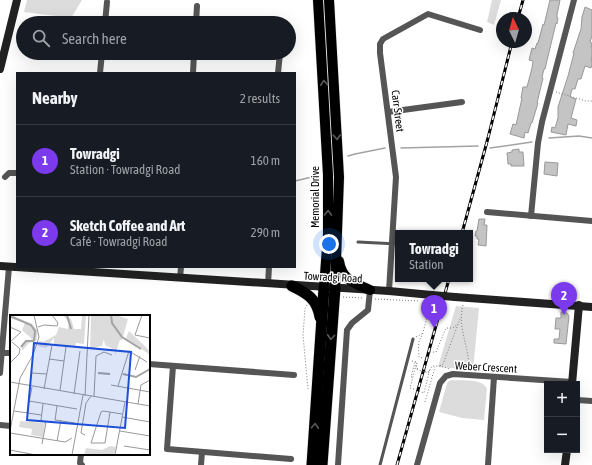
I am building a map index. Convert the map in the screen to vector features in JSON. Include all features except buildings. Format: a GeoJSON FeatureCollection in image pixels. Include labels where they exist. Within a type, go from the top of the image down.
{"type":"FeatureCollection","features":[{"type":"Feature","properties":{"kind":"highway"},"geometry":{"type":"LineString","coordinates":[[292,286],[307,293],[316,302],[322,334]]}},
{"type":"Feature","properties":{"kind":"highway","name":"Memorial Drive"},"geometry":{"type":"LineString","coordinates":[[312,465],[322,334],[330,288]]}},
{"type":"Feature","properties":{"kind":"highway","name":"Memorial Drive"},"geometry":{"type":"LineString","coordinates":[[322,465],[330,288]]}},
{"type":"Feature","properties":{"kind":"main road"},"geometry":{"type":"LineString","coordinates":[[0,69],[17,0]]}},
{"type":"Feature","properties":{"kind":"main road","name":"Memorial Drive"},"geometry":{"type":"LineString","coordinates":[[318,0],[328,181],[330,288]]}},
{"type":"Feature","properties":{"kind":"main road","name":"Memorial Drive"},"geometry":{"type":"LineString","coordinates":[[329,0],[338,154],[337,241],[330,288]]}},
{"type":"Feature","properties":{"kind":"main road"},"geometry":{"type":"LineString","coordinates":[[337,241],[340,266],[343,274],[370,294]]}},
{"type":"Feature","properties":{"kind":"main road","name":"Towradgi Road"},"geometry":{"type":"LineString","coordinates":[[4,266],[16,266]]}},
{"type":"Feature","properties":{"kind":"main road","name":"Towradgi Road"},"geometry":{"type":"LineString","coordinates":[[58,268],[330,288],[370,294],[389,291],[458,300],[592,307]]}},
{"type":"Feature","properties":{"kind":"main road"},"geometry":{"type":"LineString","coordinates":[[572,381],[579,306]]}},
{"type":"Feature","properties":{"kind":"main road"},"geometry":{"type":"LineString","coordinates":[[565,465],[566,453]]}},
{"type":"Feature","properties":{"kind":"street"},"geometry":{"type":"LineString","coordinates":[[531,216],[538,143],[574,0]]}},
{"type":"Feature","properties":{"kind":"street"},"geometry":{"type":"LineString","coordinates":[[106,16],[107,2]]}},
{"type":"Feature","properties":{"kind":"street"},"geometry":{"type":"LineString","coordinates":[[197,16],[198,6]]}},
{"type":"Feature","properties":{"kind":"street","name":"Carr Street"},"geometry":{"type":"LineString","coordinates":[[395,230],[396,177],[380,44],[383,39],[428,14],[480,30]]}},
{"type":"Feature","properties":{"kind":"street"},"geometry":{"type":"LineString","coordinates":[[100,72],[101,60]]}},
{"type":"Feature","properties":{"kind":"street"},"geometry":{"type":"LineString","coordinates":[[193,72],[194,60]]}},
{"type":"Feature","properties":{"kind":"street"},"geometry":{"type":"LineString","coordinates":[[278,72],[279,60]]}},
{"type":"Feature","properties":{"kind":"street"},"geometry":{"type":"LineString","coordinates":[[388,112],[462,102]]}},
{"type":"Feature","properties":{"kind":"street"},"geometry":{"type":"LineString","coordinates":[[4,177],[9,173],[16,172]]}},
{"type":"Feature","properties":{"kind":"street"},"geometry":{"type":"LineString","coordinates":[[486,212],[592,220]]}},
{"type":"Feature","properties":{"kind":"street","name":"Carr Street"},"geometry":{"type":"LineString","coordinates":[[389,291],[395,244]]}},
{"type":"Feature","properties":{"kind":"street"},"geometry":{"type":"LineString","coordinates":[[0,373],[2,352],[4,266]]}},
{"type":"Feature","properties":{"kind":"street"},"geometry":{"type":"LineString","coordinates":[[180,278],[181,268]]}},
{"type":"Feature","properties":{"kind":"street"},"geometry":{"type":"LineString","coordinates":[[268,268],[268,284]]}},
{"type":"Feature","properties":{"kind":"street"},"geometry":{"type":"LineString","coordinates":[[338,465],[347,330],[352,323],[368,310],[370,294]]}},
{"type":"Feature","properties":{"kind":"street"},"geometry":{"type":"LineString","coordinates":[[2,352],[10,353]]}},
{"type":"Feature","properties":{"kind":"street"},"geometry":{"type":"LineString","coordinates":[[150,364],[294,375]]}},
{"type":"Feature","properties":{"kind":"street"},"geometry":{"type":"LineString","coordinates":[[173,366],[167,449],[291,459]]}},
{"type":"Feature","properties":{"kind":"street","name":"Weber Crescent"},"geometry":{"type":"LineString","coordinates":[[417,465],[441,380],[449,374],[546,381]]}},
{"type":"Feature","properties":{"kind":"street"},"geometry":{"type":"LineString","coordinates":[[488,465],[494,377]]}},
{"type":"Feature","properties":{"kind":"street"},"geometry":{"type":"LineString","coordinates":[[580,400],[592,401]]}},
{"type":"Feature","properties":{"kind":"street"},"geometry":{"type":"LineString","coordinates":[[0,425],[10,426]]}},
{"type":"Feature","properties":{"kind":"street"},"geometry":{"type":"LineString","coordinates":[[201,465],[202,452]]}},
{"type":"Feature","properties":{"kind":"street"},"geometry":{"type":"LineString","coordinates":[[81,455],[80,463],[82,465]]}},
{"type":"Feature","properties":{"kind":"lane"},"geometry":{"type":"LineString","coordinates":[[358,242],[395,244]]}},
{"type":"Feature","properties":{"kind":"lane"},"geometry":{"type":"LineString","coordinates":[[380,465],[413,339]]}},
{"type":"Feature","properties":{"kind":"path"},"geometry":{"type":"LineString","coordinates":[[550,91],[586,101],[592,101]]}},
{"type":"Feature","properties":{"kind":"path"},"geometry":{"type":"LineString","coordinates":[[341,298],[370,294],[417,302],[422,301]]}},
{"type":"Feature","properties":{"kind":"path"},"geometry":{"type":"LineString","coordinates":[[422,358],[419,357],[418,349],[429,310],[430,297]]}},
{"type":"Feature","properties":{"kind":"path"},"geometry":{"type":"LineString","coordinates":[[440,366],[443,364],[461,316],[464,304],[458,300]]}},
{"type":"Feature","properties":{"kind":"path"},"geometry":{"type":"LineString","coordinates":[[308,303],[305,309],[303,336],[308,389]]}},
{"type":"Feature","properties":{"kind":"path"},"geometry":{"type":"LineString","coordinates":[[461,316],[461,325],[468,355],[468,375]]}},
{"type":"Feature","properties":{"kind":"path"},"geometry":{"type":"LineString","coordinates":[[430,352],[436,352],[446,328],[453,328],[459,322]]}},
{"type":"Feature","properties":{"kind":"path"},"geometry":{"type":"LineString","coordinates":[[413,377],[411,376],[415,362]]}},
{"type":"Feature","properties":{"kind":"path"},"geometry":{"type":"LineString","coordinates":[[414,389],[410,388],[416,365],[416,368],[419,369]]}},
{"type":"Feature","properties":{"kind":"path"},"geometry":{"type":"LineString","coordinates":[[425,371],[429,372],[432,366],[454,369]]}},
{"type":"Feature","properties":{"kind":"path"},"geometry":{"type":"LineString","coordinates":[[425,402],[435,367]]}},
{"type":"Feature","properties":{"kind":"path"},"geometry":{"type":"LineString","coordinates":[[415,369],[430,373]]}},
{"type":"Feature","properties":{"kind":"path"},"geometry":{"type":"LineString","coordinates":[[419,391],[424,393],[430,370]]}},
{"type":"Feature","properties":{"kind":"shaded area"},"geometry":{"type":"Polygon","coordinates":[[[27,0],[82,0],[72,16],[55,16],[24,12],[27,0]]]}},
{"type":"Feature","properties":{"kind":"shaded area"},"geometry":{"type":"Polygon","coordinates":[[[492,0],[501,0],[498,12],[496,12],[494,25],[487,22],[492,0]]]}},
{"type":"Feature","properties":{"kind":"shaded area"},"geometry":{"type":"Polygon","coordinates":[[[456,306],[479,308],[473,370],[438,367],[456,306]]]}},
{"type":"Feature","properties":{"kind":"shaded area"},"geometry":{"type":"Polygon","coordinates":[[[452,380],[466,380],[485,385],[487,389],[484,420],[462,418],[439,412],[447,383],[452,380]]]}},
{"type":"Feature","properties":{"kind":"waterway"},"geometry":{"type":"LineString","coordinates":[[549,138],[579,136],[592,138]]}},
{"type":"Feature","properties":{"kind":"waterway"},"geometry":{"type":"LineString","coordinates":[[490,148],[532,142]]}},
{"type":"Feature","properties":{"kind":"waterway"},"geometry":{"type":"LineString","coordinates":[[401,148],[478,146]]}},
{"type":"Feature","properties":{"kind":"waterway"},"geometry":{"type":"LineString","coordinates":[[348,156],[385,148]]}},
{"type":"Feature","properties":{"kind":"waterway"},"geometry":{"type":"LineString","coordinates":[[296,181],[316,176]]}},
{"type":"Feature","properties":{"kind":"railway"},"geometry":{"type":"LineString","coordinates":[[520,12],[523,0]]}},
{"type":"Feature","properties":{"kind":"railway"},"geometry":{"type":"LineString","coordinates":[[463,230],[510,48]]}},
{"type":"Feature","properties":{"kind":"railway"},"geometry":{"type":"LineString","coordinates":[[397,465],[448,282]]}},
{"type":"Feature","properties":{"kind":"place","name":"Sketch Coffee and Art"},"geometry":{"type":"Point","coordinates":[564,315]}},
{"type":"Feature","properties":{"kind":"place","name":"Towradgi"},"geometry":{"type":"Point","coordinates":[434,328]}}]}
